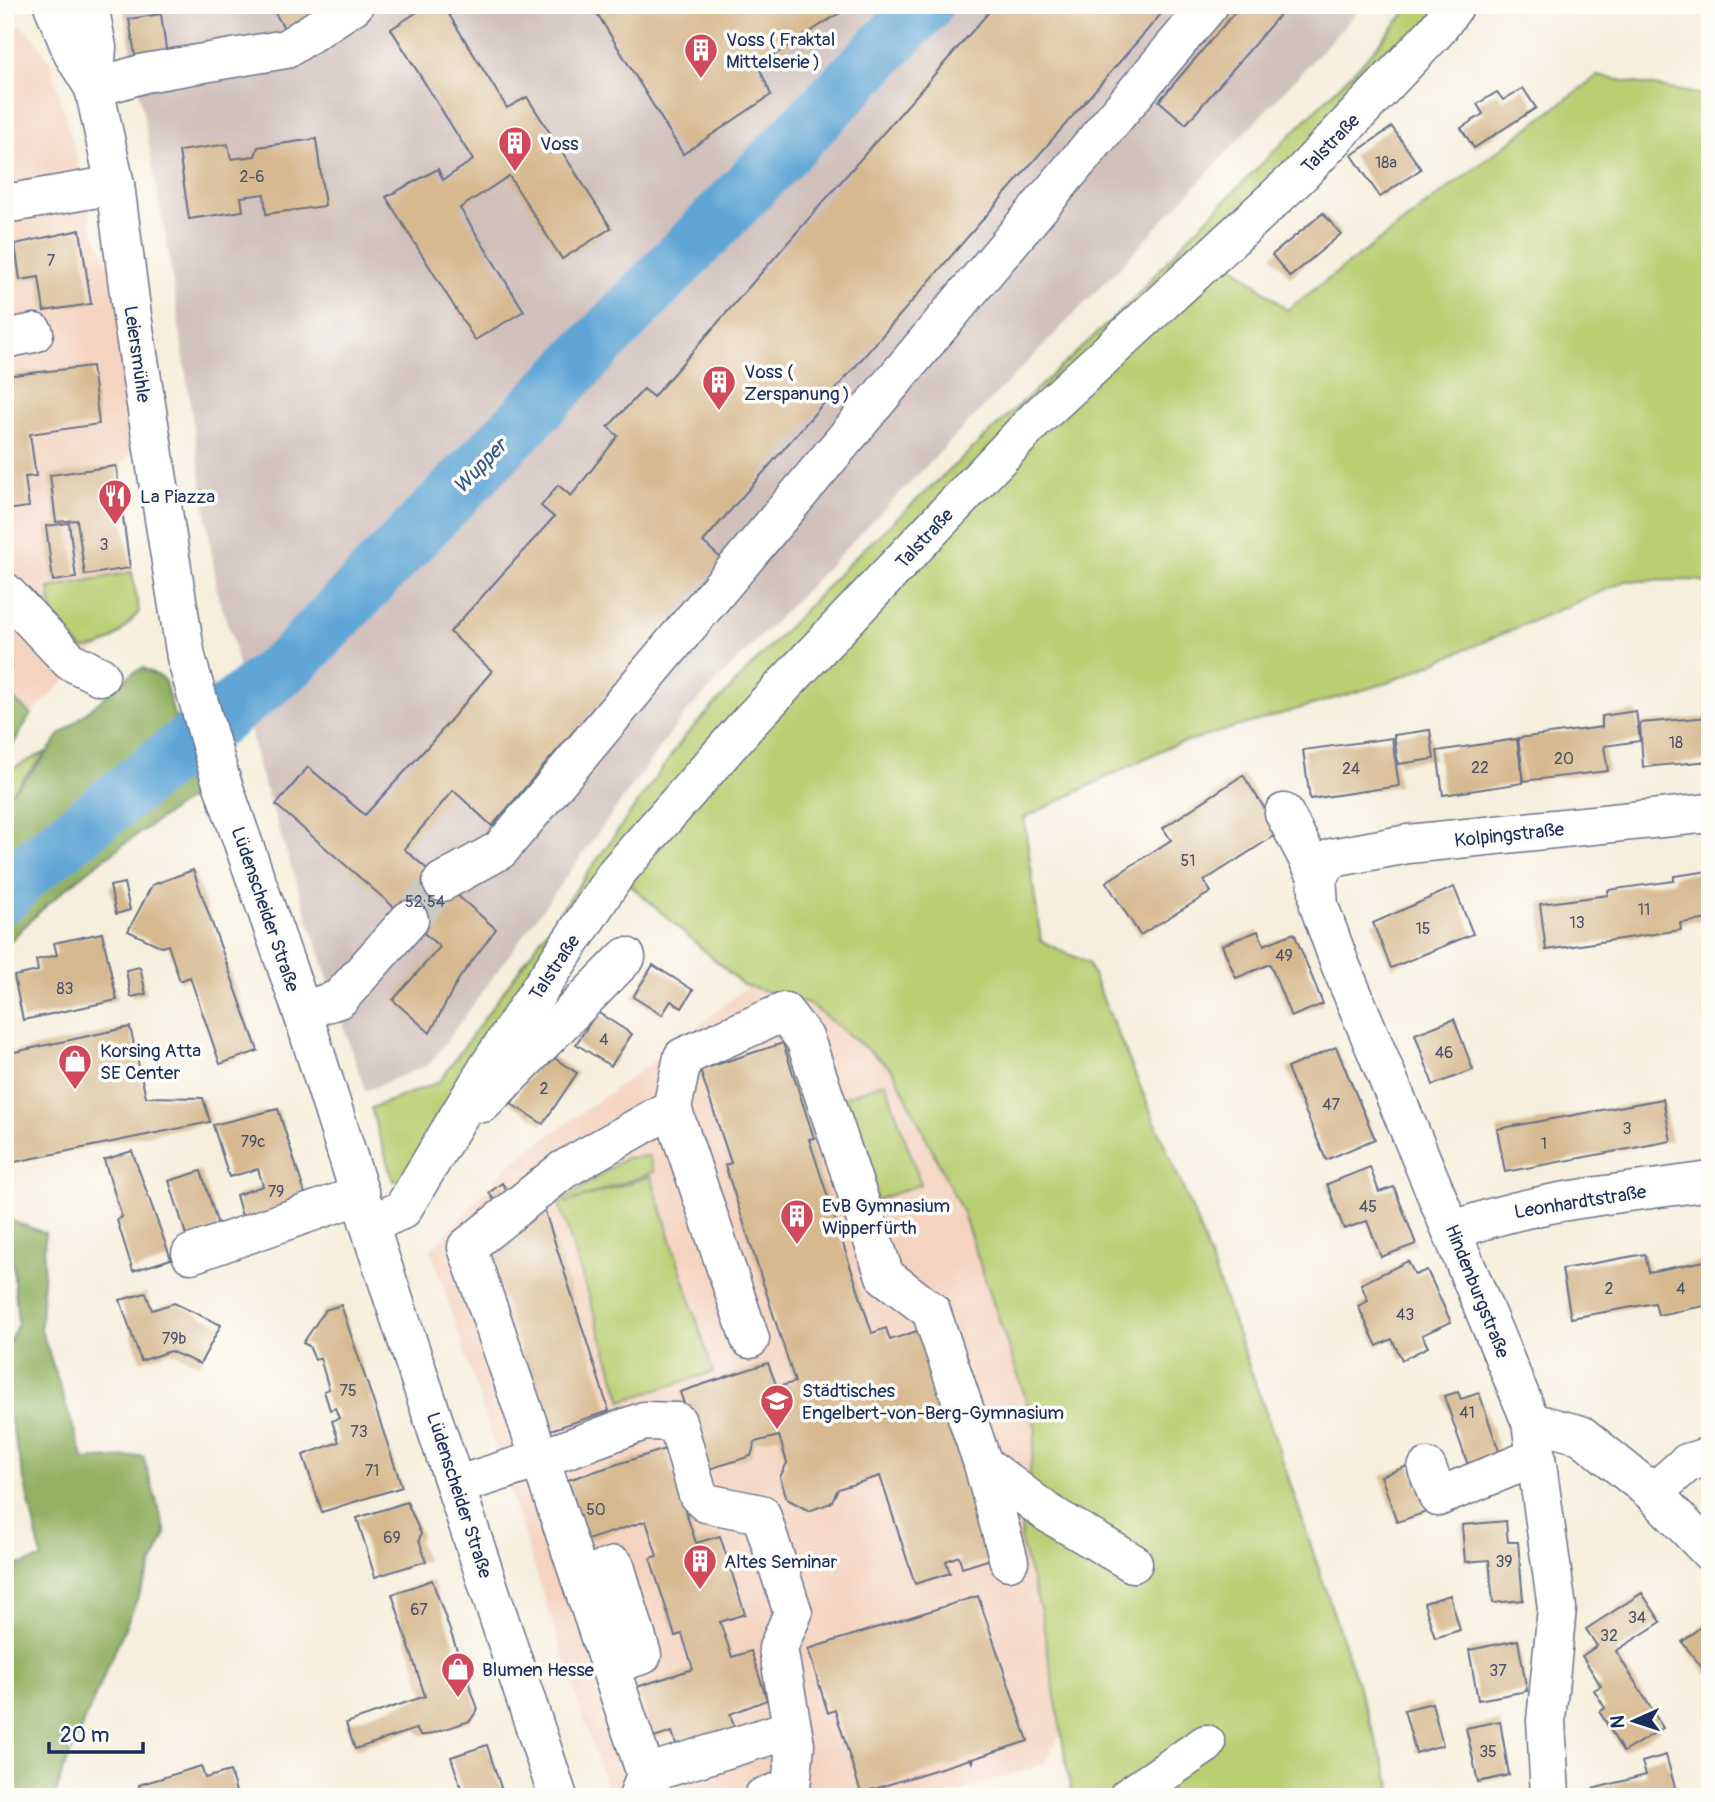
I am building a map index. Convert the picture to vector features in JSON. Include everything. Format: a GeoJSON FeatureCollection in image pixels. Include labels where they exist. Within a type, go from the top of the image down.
{"type":"FeatureCollection","features":[{"type":"Feature","properties":{"kind":"street"},"geometry":{"type":"LineString","coordinates":[[94,88],[145,74],[286,49],[354,5]]}},
{"type":"Feature","properties":{"kind":"street"},"geometry":{"type":"LineString","coordinates":[[442,882],[500,850],[1209,5]]}},
{"type":"Feature","properties":{"kind":"street","name":"Talstraße"},"geometry":{"type":"LineString","coordinates":[[365,1209],[402,1210],[456,1125],[486,1069],[617,872],[741,732],[1036,419],[1300,175],[1437,30],[1455,5]]}},
{"type":"Feature","properties":{"kind":"street","name":"Leiersmühle"},"geometry":{"type":"LineString","coordinates":[[58,8],[97,47],[94,88],[115,185],[136,341],[184,639]]}},
{"type":"Feature","properties":{"kind":"street"},"geometry":{"type":"LineString","coordinates":[[5,204],[115,185]]}},
{"type":"Feature","properties":{"kind":"street"},"geometry":{"type":"LineString","coordinates":[[5,592],[70,661],[100,676]]}},
{"type":"Feature","properties":{"kind":"street","name":"Lüdenscheider Straße"},"geometry":{"type":"LineString","coordinates":[[184,639],[220,777],[302,1010],[558,1797]]}},
{"type":"Feature","properties":{"kind":"street","name":"Hindenburgstraße"},"geometry":{"type":"LineString","coordinates":[[1284,813],[1317,876],[1319,906],[1340,964],[1453,1231],[1533,1439],[1557,1608],[1546,1720],[1550,1797]]}},
{"type":"Feature","properties":{"kind":"street","name":"Kolpingstraße"},"geometry":{"type":"LineString","coordinates":[[1317,876],[1332,858],[1408,845],[1710,813]]}},
{"type":"Feature","properties":{"kind":"street"},"geometry":{"type":"LineString","coordinates":[[302,1010],[339,999],[409,920]]}},
{"type":"Feature","properties":{"kind":"street","name":"Talstraße"},"geometry":{"type":"LineString","coordinates":[[456,1125],[497,1091],[559,1023],[626,957]]}},
{"type":"Feature","properties":{"kind":"street"},"geometry":{"type":"LineString","coordinates":[[750,1339],[672,1108],[683,1057],[784,1012],[805,1039],[885,1276],[931,1311],[983,1464],[1009,1561]]}},
{"type":"Feature","properties":{"kind":"street"},"geometry":{"type":"LineString","coordinates":[[672,1108],[563,1170],[467,1247],[609,1665],[642,1786],[792,1728]]}},
{"type":"Feature","properties":{"kind":"street","name":"Leonhardtstraße"},"geometry":{"type":"LineString","coordinates":[[1453,1231],[1489,1217],[1547,1205],[1710,1181]]}},
{"type":"Feature","properties":{"kind":"street"},"geometry":{"type":"LineString","coordinates":[[191,1254],[365,1209]]}},
{"type":"Feature","properties":{"kind":"street"},"geometry":{"type":"LineString","coordinates":[[458,1485],[644,1421],[677,1422],[698,1494],[706,1503],[761,1514],[793,1613],[778,1648],[795,1744],[791,1788],[763,1797]]}},
{"type":"Feature","properties":{"kind":"street"},"geometry":{"type":"LineString","coordinates":[[1427,1468],[1438,1497],[1533,1439],[1581,1435],[1653,1493],[1710,1552]]}},
{"type":"Feature","properties":{"kind":"street"},"geometry":{"type":"LineString","coordinates":[[1653,1493],[1687,1463],[1710,1456]]}},
{"type":"Feature","properties":{"kind":"street"},"geometry":{"type":"LineString","coordinates":[[983,1464],[1048,1513],[1133,1563]]}},
{"type":"Feature","properties":{"kind":"street"},"geometry":{"type":"LineString","coordinates":[[1128,1797],[1206,1744]]}},
{"type":"Feature","properties":{"kind":"shaded area"},"geometry":{"type":"Polygon","coordinates":[[[123,5],[1364,5],[1119,268],[683,716],[430,1064],[365,1091],[257,763],[232,636],[218,597],[169,255],[123,5]]]}},
{"type":"Feature","properties":{"kind":"shaded area"},"geometry":{"type":"Polygon","coordinates":[[[5,21],[15,21],[35,38],[51,64],[82,175],[93,230],[132,316],[149,430],[117,471],[139,612],[113,640],[97,649],[31,714],[5,692],[5,21]]]}},
{"type":"Feature","properties":{"kind":"shaded area","name":"Städtisches Engelbert-von-Berg-Gymnasium"},"geometry":{"type":"Polygon","coordinates":[[[795,947],[869,966],[1014,1302],[1084,1692],[1044,1764],[943,1797],[609,1797],[431,1250],[513,1161],[667,1052],[795,947]]]}},
{"type":"Feature","properties":{"kind":"green space"},"geometry":{"type":"Polygon","coordinates":[[[1412,5],[1455,5],[1217,252],[1287,310],[1597,76],[1710,96],[1710,585],[1697,580],[1626,581],[1387,683],[1168,747],[1024,818],[1041,941],[1088,963],[1194,1214],[1274,1435],[1395,1797],[1175,1797],[1157,1768],[1111,1797],[1072,1797],[1041,1612],[1020,1539],[1036,1429],[962,1211],[893,1070],[811,1005],[742,984],[610,867],[405,1181],[393,1181],[371,1108],[439,1082],[686,735],[853,559],[1133,300],[1185,241],[1364,61],[1412,5]]]}},
{"type":"Feature","properties":{"kind":"green space"},"geometry":{"type":"Polygon","coordinates":[[[132,572],[139,612],[108,642],[83,649],[54,625],[49,588],[132,572]]]}},
{"type":"Feature","properties":{"kind":"green space"},"geometry":{"type":"Polygon","coordinates":[[[143,668],[164,679],[196,794],[72,884],[5,947],[5,799],[38,765],[59,736],[134,672],[143,668]]]}},
{"type":"Feature","properties":{"kind":"green space"},"geometry":{"type":"Polygon","coordinates":[[[5,692],[31,714],[5,758],[5,692]]]}},
{"type":"Feature","properties":{"kind":"green space"},"geometry":{"type":"Polygon","coordinates":[[[48,751],[5,799],[5,772],[48,751]]]}},
{"type":"Feature","properties":{"kind":"green space"},"geometry":{"type":"Polygon","coordinates":[[[885,1082],[921,1184],[877,1200],[840,1099],[885,1082]]]}},
{"type":"Feature","properties":{"kind":"green space"},"geometry":{"type":"Polygon","coordinates":[[[649,1156],[654,1172],[565,1203],[651,1176],[713,1372],[622,1401],[559,1203],[626,1158],[649,1156]]]}},
{"type":"Feature","properties":{"kind":"green space"},"geometry":{"type":"Polygon","coordinates":[[[9,1220],[45,1233],[41,1329],[84,1460],[143,1456],[166,1533],[63,1770],[55,1797],[5,1797],[5,1568],[42,1559],[5,1396],[5,1351],[18,1324],[9,1220]]]}},
{"type":"Feature","properties":{"kind":"building"},"geometry":{"type":"Polygon","coordinates":[[[270,5],[343,5],[291,39],[270,5]]]}},
{"type":"Feature","properties":{"kind":"building","name":"Voss"},"geometry":{"type":"Polygon","coordinates":[[[428,5],[443,5],[507,108],[527,97],[611,228],[562,259],[509,176],[460,208],[524,311],[475,340],[386,197],[438,169],[443,180],[473,160],[391,29],[428,5]]]}},
{"type":"Feature","properties":{"kind":"building","name":"Voss ( Fraktal Mittelserie )"},"geometry":{"type":"Polygon","coordinates":[[[592,5],[852,5],[758,65],[771,95],[683,154],[592,5]]]}},
{"type":"Feature","properties":{"kind":"building","name":"Voss ( Zerspanung )"},"geometry":{"type":"Polygon","coordinates":[[[995,5],[1169,5],[703,542],[722,559],[492,826],[453,790],[404,849],[496,929],[458,980],[430,1033],[393,1000],[440,947],[276,805],[308,767],[365,815],[431,743],[492,671],[450,632],[554,517],[541,506],[558,485],[571,496],[618,436],[608,427],[644,389],[653,397],[995,5]]]}},
{"type":"Feature","properties":{"kind":"building"},"geometry":{"type":"Polygon","coordinates":[[[1241,5],[1288,5],[1186,124],[1159,101],[1241,5]]]}},
{"type":"Feature","properties":{"kind":"building"},"geometry":{"type":"Polygon","coordinates":[[[161,14],[167,56],[136,61],[129,19],[161,14]]]}},
{"type":"Feature","properties":{"kind":"building"},"geometry":{"type":"Polygon","coordinates":[[[1523,88],[1536,108],[1474,148],[1461,128],[1483,114],[1477,104],[1497,92],[1503,100],[1523,88]]]}},
{"type":"Feature","properties":{"kind":"building"},"geometry":{"type":"Polygon","coordinates":[[[1392,127],[1421,169],[1380,197],[1352,155],[1392,127]]]}},
{"type":"Feature","properties":{"kind":"building"},"geometry":{"type":"Polygon","coordinates":[[[316,139],[325,206],[266,214],[264,194],[241,197],[243,211],[189,219],[179,151],[228,144],[231,159],[255,156],[258,147],[316,139]]]}},
{"type":"Feature","properties":{"kind":"building"},"geometry":{"type":"Polygon","coordinates":[[[1323,213],[1341,234],[1290,277],[1272,255],[1323,213]]]}},
{"type":"Feature","properties":{"kind":"building"},"geometry":{"type":"Polygon","coordinates":[[[80,230],[91,304],[44,311],[39,277],[20,280],[15,244],[80,230]]]}},
{"type":"Feature","properties":{"kind":"building"},"geometry":{"type":"Polygon","coordinates":[[[92,366],[99,424],[30,434],[36,476],[25,477],[29,507],[5,510],[5,376],[92,366]]]}},
{"type":"Feature","properties":{"kind":"building"},"geometry":{"type":"Polygon","coordinates":[[[116,466],[130,568],[85,575],[77,520],[56,522],[50,475],[116,466]]]}},
{"type":"Feature","properties":{"kind":"building"},"geometry":{"type":"Polygon","coordinates":[[[69,523],[76,578],[53,581],[46,526],[69,523]]]}},
{"type":"Feature","properties":{"kind":"building"},"geometry":{"type":"Polygon","coordinates":[[[5,635],[12,667],[5,668],[5,635]]]}},
{"type":"Feature","properties":{"kind":"building"},"geometry":{"type":"Polygon","coordinates":[[[1636,711],[1640,741],[1604,746],[1608,771],[1524,781],[1518,738],[1602,727],[1602,716],[1636,711]]]}},
{"type":"Feature","properties":{"kind":"building"},"geometry":{"type":"Polygon","coordinates":[[[1710,717],[1710,761],[1643,767],[1640,723],[1710,717]]]}},
{"type":"Feature","properties":{"kind":"building"},"geometry":{"type":"Polygon","coordinates":[[[1430,730],[1434,759],[1398,764],[1394,735],[1430,730]]]}},
{"type":"Feature","properties":{"kind":"building"},"geometry":{"type":"Polygon","coordinates":[[[1392,738],[1399,786],[1310,799],[1303,750],[1392,738]]]}},
{"type":"Feature","properties":{"kind":"building"},"geometry":{"type":"Polygon","coordinates":[[[1517,739],[1523,783],[1443,795],[1437,751],[1517,739]]]}},
{"type":"Feature","properties":{"kind":"building"},"geometry":{"type":"Polygon","coordinates":[[[1243,775],[1280,832],[1204,881],[1211,892],[1140,935],[1106,882],[1171,840],[1163,828],[1243,775]]]}},
{"type":"Feature","properties":{"kind":"building"},"geometry":{"type":"Polygon","coordinates":[[[193,870],[258,1051],[220,1064],[190,977],[180,981],[168,945],[162,947],[128,931],[152,885],[193,870]]]}},
{"type":"Feature","properties":{"kind":"building"},"geometry":{"type":"Polygon","coordinates":[[[1710,871],[1710,919],[1680,923],[1681,930],[1546,950],[1540,904],[1608,895],[1608,890],[1674,881],[1674,876],[1710,871]]]}},
{"type":"Feature","properties":{"kind":"building"},"geometry":{"type":"Polygon","coordinates":[[[124,883],[130,910],[116,914],[110,886],[124,883]]]}},
{"type":"Feature","properties":{"kind":"building"},"geometry":{"type":"Polygon","coordinates":[[[1454,887],[1473,934],[1391,968],[1373,923],[1454,887]]]}},
{"type":"Feature","properties":{"kind":"building"},"geometry":{"type":"Polygon","coordinates":[[[1258,931],[1264,945],[1294,933],[1323,1004],[1291,1017],[1270,964],[1236,978],[1222,945],[1258,931]]]}},
{"type":"Feature","properties":{"kind":"building"},"geometry":{"type":"Polygon","coordinates":[[[102,933],[117,1000],[23,1020],[14,976],[38,971],[36,960],[57,955],[54,943],[102,933]]]}},
{"type":"Feature","properties":{"kind":"building"},"geometry":{"type":"Polygon","coordinates":[[[653,965],[693,990],[682,1008],[671,1001],[662,1015],[633,997],[653,965]]]}},
{"type":"Feature","properties":{"kind":"building"},"geometry":{"type":"Polygon","coordinates":[[[140,967],[146,994],[131,997],[126,970],[140,967]]]}},
{"type":"Feature","properties":{"kind":"building"},"geometry":{"type":"Polygon","coordinates":[[[597,1012],[632,1034],[611,1066],[576,1044],[597,1012]]]}},
{"type":"Feature","properties":{"kind":"building"},"geometry":{"type":"Polygon","coordinates":[[[1454,1019],[1473,1070],[1433,1085],[1415,1034],[1454,1019]]]}},
{"type":"Feature","properties":{"kind":"building","name":"Korsing Atta SE Center"},"geometry":{"type":"Polygon","coordinates":[[[130,1027],[146,1097],[203,1098],[210,1122],[5,1164],[5,1054],[130,1027]]]}},
{"type":"Feature","properties":{"kind":"building","name":"EvB Gymnasium Wipperfürth"},"geometry":{"type":"Polygon","coordinates":[[[783,1043],[814,1138],[809,1139],[872,1333],[886,1328],[890,1340],[923,1329],[997,1557],[962,1568],[959,1556],[946,1561],[950,1573],[915,1584],[880,1476],[838,1489],[831,1503],[809,1511],[787,1499],[780,1477],[787,1463],[779,1436],[755,1442],[751,1456],[706,1470],[680,1392],[768,1363],[777,1387],[795,1382],[725,1165],[731,1163],[700,1070],[783,1043]]]}},
{"type":"Feature","properties":{"kind":"building"},"geometry":{"type":"Polygon","coordinates":[[[1336,1047],[1375,1139],[1326,1160],[1287,1068],[1336,1047]]]}},
{"type":"Feature","properties":{"kind":"building"},"geometry":{"type":"Polygon","coordinates":[[[545,1052],[577,1073],[543,1124],[511,1104],[545,1052]]]}},
{"type":"Feature","properties":{"kind":"building"},"geometry":{"type":"Polygon","coordinates":[[[1663,1099],[1671,1141],[1505,1172],[1497,1129],[1663,1099]]]}},
{"type":"Feature","properties":{"kind":"building"},"geometry":{"type":"Polygon","coordinates":[[[278,1109],[307,1200],[243,1220],[236,1195],[263,1186],[258,1169],[229,1177],[213,1125],[278,1109]]]}},
{"type":"Feature","properties":{"kind":"building"},"geometry":{"type":"Polygon","coordinates":[[[132,1151],[171,1259],[133,1271],[117,1220],[122,1217],[104,1160],[132,1151]]]}},
{"type":"Feature","properties":{"kind":"building"},"geometry":{"type":"Polygon","coordinates":[[[1370,1167],[1379,1192],[1394,1187],[1416,1244],[1381,1257],[1367,1221],[1344,1229],[1327,1184],[1370,1167]]]}},
{"type":"Feature","properties":{"kind":"building"},"geometry":{"type":"Polygon","coordinates":[[[201,1171],[219,1228],[187,1238],[169,1181],[201,1171]]]}},
{"type":"Feature","properties":{"kind":"building"},"geometry":{"type":"Polygon","coordinates":[[[502,1183],[509,1193],[496,1202],[489,1193],[502,1183]]]}},
{"type":"Feature","properties":{"kind":"building"},"geometry":{"type":"Polygon","coordinates":[[[541,1199],[609,1411],[547,1431],[485,1240],[541,1199]]]}},
{"type":"Feature","properties":{"kind":"building"},"geometry":{"type":"Polygon","coordinates":[[[1645,1254],[1649,1272],[1710,1260],[1710,1305],[1658,1315],[1655,1303],[1571,1318],[1562,1269],[1645,1254]]]}},
{"type":"Feature","properties":{"kind":"building"},"geometry":{"type":"Polygon","coordinates":[[[1408,1261],[1415,1275],[1427,1270],[1451,1322],[1422,1335],[1428,1347],[1402,1360],[1392,1339],[1377,1346],[1358,1306],[1368,1301],[1361,1284],[1408,1261]]]}},
{"type":"Feature","properties":{"kind":"building"},"geometry":{"type":"Polygon","coordinates":[[[146,1293],[152,1310],[174,1303],[221,1325],[200,1364],[170,1351],[141,1361],[120,1300],[146,1293]]]}},
{"type":"Feature","properties":{"kind":"building"},"geometry":{"type":"Polygon","coordinates":[[[341,1305],[402,1487],[322,1512],[303,1455],[339,1442],[332,1421],[339,1418],[335,1408],[330,1410],[324,1391],[329,1389],[320,1358],[315,1360],[309,1346],[303,1343],[325,1310],[341,1305]]]}},
{"type":"Feature","properties":{"kind":"building"},"geometry":{"type":"Polygon","coordinates":[[[1458,1392],[1461,1399],[1479,1393],[1501,1457],[1469,1468],[1444,1396],[1458,1392]]]}},
{"type":"Feature","properties":{"kind":"building","name":"Altes Seminar"},"geometry":{"type":"Polygon","coordinates":[[[665,1449],[696,1543],[720,1536],[745,1614],[720,1622],[732,1657],[751,1651],[767,1700],[730,1714],[737,1736],[680,1755],[672,1732],[654,1738],[637,1687],[693,1669],[682,1634],[675,1636],[650,1558],[657,1556],[646,1521],[587,1540],[568,1480],[665,1449]]]}},
{"type":"Feature","properties":{"kind":"building"},"geometry":{"type":"Polygon","coordinates":[[[1410,1465],[1427,1512],[1397,1522],[1381,1476],[1410,1465]]]}},
{"type":"Feature","properties":{"kind":"building"},"geometry":{"type":"Polygon","coordinates":[[[407,1502],[421,1534],[419,1540],[426,1561],[375,1577],[357,1518],[407,1502]]]}},
{"type":"Feature","properties":{"kind":"building"},"geometry":{"type":"Polygon","coordinates":[[[1506,1521],[1508,1542],[1518,1542],[1523,1600],[1493,1603],[1489,1560],[1465,1562],[1462,1525],[1506,1521]]]}},
{"type":"Feature","properties":{"kind":"building"},"geometry":{"type":"Polygon","coordinates":[[[432,1580],[478,1709],[470,1721],[427,1735],[420,1735],[416,1729],[355,1749],[346,1723],[425,1696],[392,1594],[432,1580]]]}},
{"type":"Feature","properties":{"kind":"building"},"geometry":{"type":"Polygon","coordinates":[[[1642,1593],[1661,1622],[1616,1651],[1663,1728],[1623,1752],[1600,1712],[1605,1708],[1594,1690],[1601,1686],[1582,1656],[1597,1646],[1586,1629],[1642,1593]]]}},
{"type":"Feature","properties":{"kind":"building"},"geometry":{"type":"Polygon","coordinates":[[[1450,1595],[1460,1630],[1435,1638],[1424,1603],[1450,1595]]]}},
{"type":"Feature","properties":{"kind":"building"},"geometry":{"type":"Polygon","coordinates":[[[978,1596],[1028,1741],[972,1759],[973,1764],[970,1759],[861,1793],[835,1710],[828,1713],[808,1649],[978,1596]]]}},
{"type":"Feature","properties":{"kind":"building"},"geometry":{"type":"Polygon","coordinates":[[[1710,1619],[1710,1672],[1707,1674],[1682,1642],[1710,1619]]]}},
{"type":"Feature","properties":{"kind":"building"},"geometry":{"type":"Polygon","coordinates":[[[1518,1640],[1527,1691],[1478,1700],[1469,1650],[1518,1640]]]}},
{"type":"Feature","properties":{"kind":"building"},"geometry":{"type":"Polygon","coordinates":[[[1432,1703],[1443,1745],[1416,1753],[1404,1710],[1432,1703]]]}},
{"type":"Feature","properties":{"kind":"building"},"geometry":{"type":"Polygon","coordinates":[[[1500,1721],[1509,1775],[1478,1782],[1466,1728],[1500,1721]]]}},
{"type":"Feature","properties":{"kind":"building"},"geometry":{"type":"Polygon","coordinates":[[[487,1745],[504,1797],[464,1797],[451,1757],[487,1745]]]}},
{"type":"Feature","properties":{"kind":"building"},"geometry":{"type":"Polygon","coordinates":[[[1666,1755],[1676,1791],[1657,1797],[1594,1797],[1592,1789],[1646,1775],[1642,1762],[1666,1755]]]}},
{"type":"Feature","properties":{"kind":"building"},"geometry":{"type":"Polygon","coordinates":[[[201,1766],[205,1778],[230,1771],[237,1795],[143,1797],[139,1785],[201,1766]]]}},
{"type":"Feature","properties":{"kind":"waterway","name":"Wupper"},"geometry":{"type":"LineString","coordinates":[[5,894],[22,875],[293,660],[925,5]]}},
{"type":"Feature","properties":{"kind":"tunnel"},"geometry":{"type":"LineString","coordinates":[[409,920],[442,882]]}},
{"type":"Feature","properties":{"kind":"place","name":"Voss ( Fraktal Mittelserie )"},"geometry":{"type":"Point","coordinates":[701,80]}},
{"type":"Feature","properties":{"kind":"place","name":"Voss"},"geometry":{"type":"Point","coordinates":[515,173]}},
{"type":"Feature","properties":{"kind":"place","name":"Voss ( Zerspanung )"},"geometry":{"type":"Point","coordinates":[719,412]}},
{"type":"Feature","properties":{"kind":"place","name":"La Piazza"},"geometry":{"type":"Point","coordinates":[115,526]}},
{"type":"Feature","properties":{"kind":"place","name":"Korsing Atta SE Center"},"geometry":{"type":"Point","coordinates":[75,1091]}},
{"type":"Feature","properties":{"kind":"place","name":"EvB Gymnasium Wipperfürth"},"geometry":{"type":"Point","coordinates":[797,1246]}},
{"type":"Feature","properties":{"kind":"place","name":"Städtisches Engelbert-von-Berg-Gymnasium"},"geometry":{"type":"Point","coordinates":[777,1431]}},
{"type":"Feature","properties":{"kind":"place","name":"Altes Seminar"},"geometry":{"type":"Point","coordinates":[700,1591]}},
{"type":"Feature","properties":{"kind":"place","name":"Blumen Hesse"},"geometry":{"type":"Point","coordinates":[458,1699]}}]}
